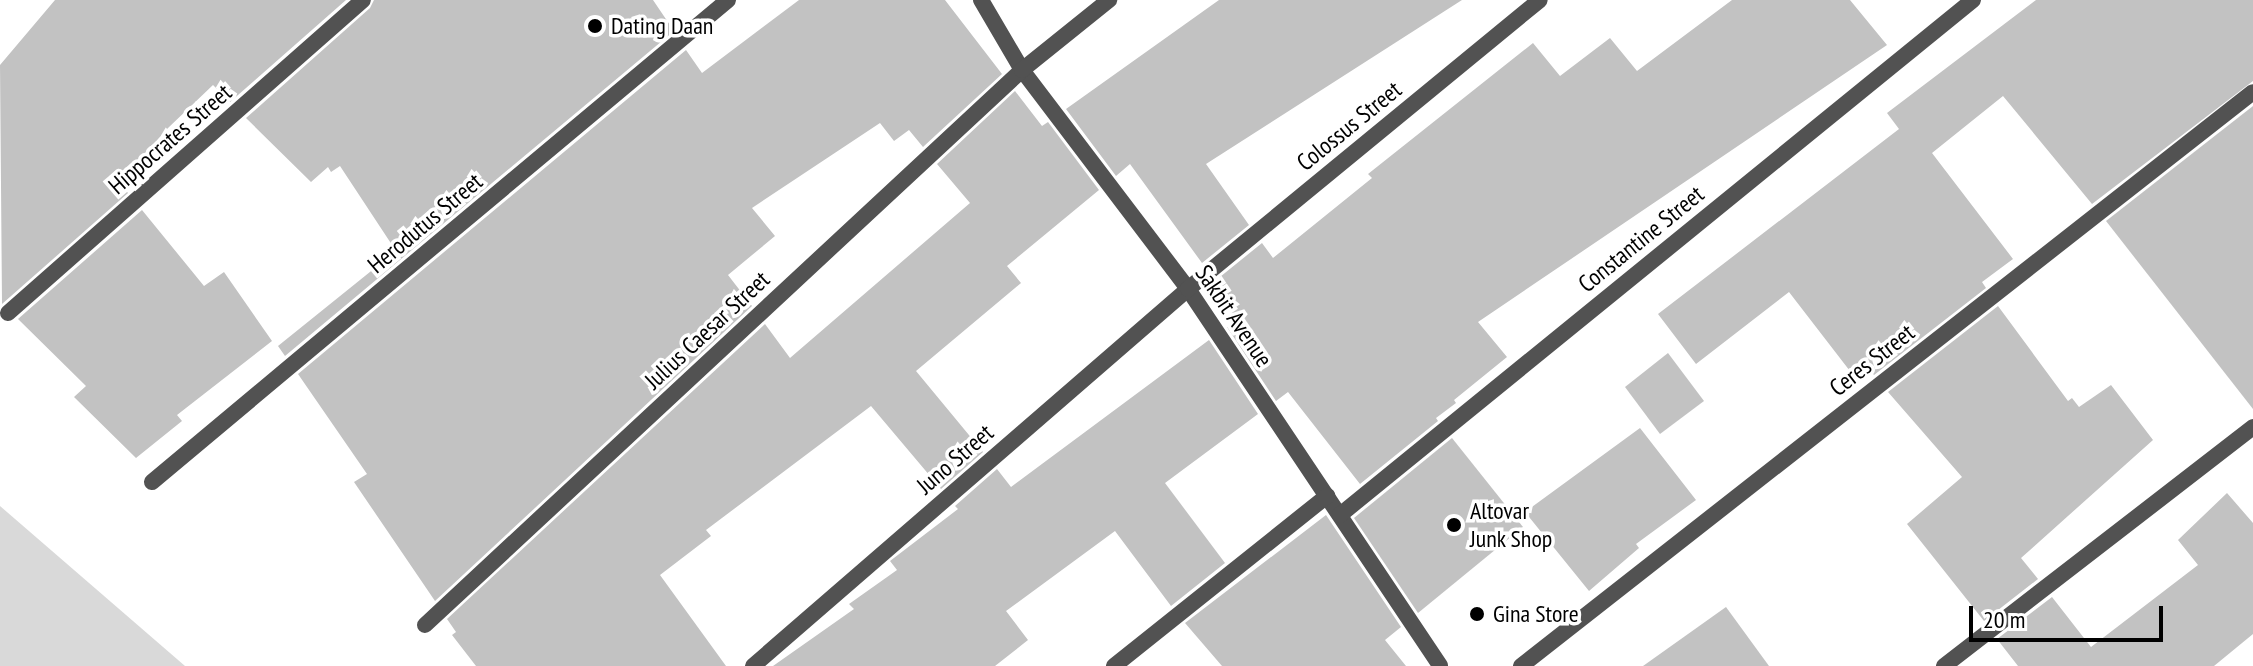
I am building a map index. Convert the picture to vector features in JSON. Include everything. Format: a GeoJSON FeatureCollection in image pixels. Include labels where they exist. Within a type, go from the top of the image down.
{"type":"FeatureCollection","features":[{"type":"Feature","properties":{"kind":"street","name":"Hippocrates Street"},"geometry":{"type":"LineString","coordinates":[[8,313],[363,0]]}},
{"type":"Feature","properties":{"kind":"street","name":"Herodutus Street"},"geometry":{"type":"LineString","coordinates":[[152,482],[728,0]]}},
{"type":"Feature","properties":{"kind":"street","name":"Sakbit Avenue"},"geometry":{"type":"LineString","coordinates":[[981,0],[1022,70],[1188,289],[1440,666]]}},
{"type":"Feature","properties":{"kind":"street","name":"Julius Caesar Street"},"geometry":{"type":"LineString","coordinates":[[425,625],[1022,70],[1109,0]]}},
{"type":"Feature","properties":{"kind":"street","name":"Colossus Street"},"geometry":{"type":"LineString","coordinates":[[1188,289],[1540,0]]}},
{"type":"Feature","properties":{"kind":"street","name":"Constantine Street"},"geometry":{"type":"LineString","coordinates":[[1340,515],[1973,0]]}},
{"type":"Feature","properties":{"kind":"street","name":"Ceres Street"},"geometry":{"type":"LineString","coordinates":[[1521,666],[2253,92]]}},
{"type":"Feature","properties":{"kind":"street","name":"Juno Street"},"geometry":{"type":"LineString","coordinates":[[753,666],[1188,289]]}},
{"type":"Feature","properties":{"kind":"street"},"geometry":{"type":"LineString","coordinates":[[1944,666],[2253,427]]}},
{"type":"Feature","properties":{"kind":"street"},"geometry":{"type":"LineString","coordinates":[[1114,666],[1327,496]]}},
{"type":"Feature","properties":{"kind":"shaded area"},"geometry":{"type":"Polygon","coordinates":[[[0,506],[185,666],[0,666],[0,506]]]}},
{"type":"Feature","properties":{"kind":"building"},"geometry":{"type":"Polygon","coordinates":[[[55,0],[346,0],[230,102],[213,85],[119,182],[128,193],[2,304],[0,65],[55,0]]]}},
{"type":"Feature","properties":{"kind":"building"},"geometry":{"type":"Polygon","coordinates":[[[374,0],[653,0],[674,31],[285,356],[278,346],[396,251],[340,166],[331,172],[328,167],[311,182],[246,118],[370,8],[374,0]]]}},
{"type":"Feature","properties":{"kind":"building"},"geometry":{"type":"Polygon","coordinates":[[[799,0],[945,0],[1002,74],[923,147],[909,130],[894,141],[880,123],[752,208],[775,236],[728,275],[752,306],[435,601],[354,482],[367,474],[298,374],[686,50],[702,73],[799,0]]]}},
{"type":"Feature","properties":{"kind":"building"},"geometry":{"type":"Polygon","coordinates":[[[1219,0],[1462,0],[1206,164],[1249,225],[1202,263],[1130,164],[1116,176],[1066,109],[1219,0]]]}},
{"type":"Feature","properties":{"kind":"building"},"geometry":{"type":"Polygon","coordinates":[[[1732,0],[1850,0],[1887,45],[1478,322],[1507,357],[1454,400],[1456,403],[1436,418],[1438,421],[1360,484],[1288,392],[1276,401],[1227,327],[1237,320],[1212,289],[1217,284],[1215,281],[1262,243],[1273,258],[1372,178],[1368,174],[1533,43],[1560,76],[1610,38],[1637,71],[1732,0]]]}},
{"type":"Feature","properties":{"kind":"building"},"geometry":{"type":"Polygon","coordinates":[[[2036,0],[2253,0],[2253,81],[2092,204],[2003,96],[1932,153],[2013,259],[1982,282],[1986,288],[1874,375],[1865,365],[1853,375],[1789,292],[1696,364],[1658,314],[1899,129],[1887,113],[2036,0]]]}},
{"type":"Feature","properties":{"kind":"building"},"geometry":{"type":"Polygon","coordinates":[[[1015,91],[1042,126],[1048,122],[1099,190],[1007,266],[1021,283],[916,371],[983,452],[941,489],[871,406],[706,530],[711,536],[660,575],[726,666],[476,666],[452,635],[456,632],[447,619],[765,324],[790,358],[970,203],[937,164],[1015,91]]]}},
{"type":"Feature","properties":{"kind":"building"},"geometry":{"type":"Polygon","coordinates":[[[2253,106],[2253,409],[2106,221],[2253,106]]]}},
{"type":"Feature","properties":{"kind":"building"},"geometry":{"type":"Polygon","coordinates":[[[142,210],[204,286],[224,272],[272,341],[177,415],[182,421],[136,458],[74,397],[86,386],[18,319],[142,210]]]}},
{"type":"Feature","properties":{"kind":"building"},"geometry":{"type":"Polygon","coordinates":[[[1998,306],[2068,401],[2072,398],[2079,407],[2111,385],[2153,440],[2021,558],[2038,579],[1984,621],[1907,524],[1962,477],[1888,392],[1998,306]]]}},
{"type":"Feature","properties":{"kind":"building"},"geometry":{"type":"Polygon","coordinates":[[[1209,340],[1258,414],[1165,483],[1225,563],[1171,606],[1115,531],[1006,611],[1028,640],[995,666],[773,666],[854,609],[849,604],[897,570],[890,561],[958,509],[955,506],[997,469],[1011,487],[1209,340]]]}},
{"type":"Feature","properties":{"kind":"building"},"geometry":{"type":"Polygon","coordinates":[[[1668,353],[1704,401],[1660,434],[1625,387],[1668,353]]]}},
{"type":"Feature","properties":{"kind":"building"},"geometry":{"type":"Polygon","coordinates":[[[1640,428],[1696,500],[1636,544],[1639,548],[1589,591],[1525,512],[1640,428]]]}},
{"type":"Feature","properties":{"kind":"building","name":"Altovar Junk Shop"},"geometry":{"type":"Polygon","coordinates":[[[1452,438],[1523,527],[1418,613],[1354,518],[1452,438]]]}},
{"type":"Feature","properties":{"kind":"building"},"geometry":{"type":"Polygon","coordinates":[[[2227,493],[2253,523],[2253,634],[2214,666],[2018,666],[1997,639],[2052,597],[2091,647],[2198,565],[2178,540],[2227,493]]]}},
{"type":"Feature","properties":{"kind":"building"},"geometry":{"type":"Polygon","coordinates":[[[1326,515],[1401,627],[1385,640],[1406,666],[1222,666],[1185,623],[1326,515]]]}},
{"type":"Feature","properties":{"kind":"building"},"geometry":{"type":"Polygon","coordinates":[[[1726,607],[1769,666],[1643,666],[1726,607]]]}},
{"type":"Feature","properties":{"kind":"place","name":"Dating Daan"},"geometry":{"type":"Point","coordinates":[595,26]}},
{"type":"Feature","properties":{"kind":"place","name":"Altovar Junk Shop"},"geometry":{"type":"Point","coordinates":[1454,525]}},
{"type":"Feature","properties":{"kind":"place","name":"Gina Store"},"geometry":{"type":"Point","coordinates":[1477,614]}}]}
